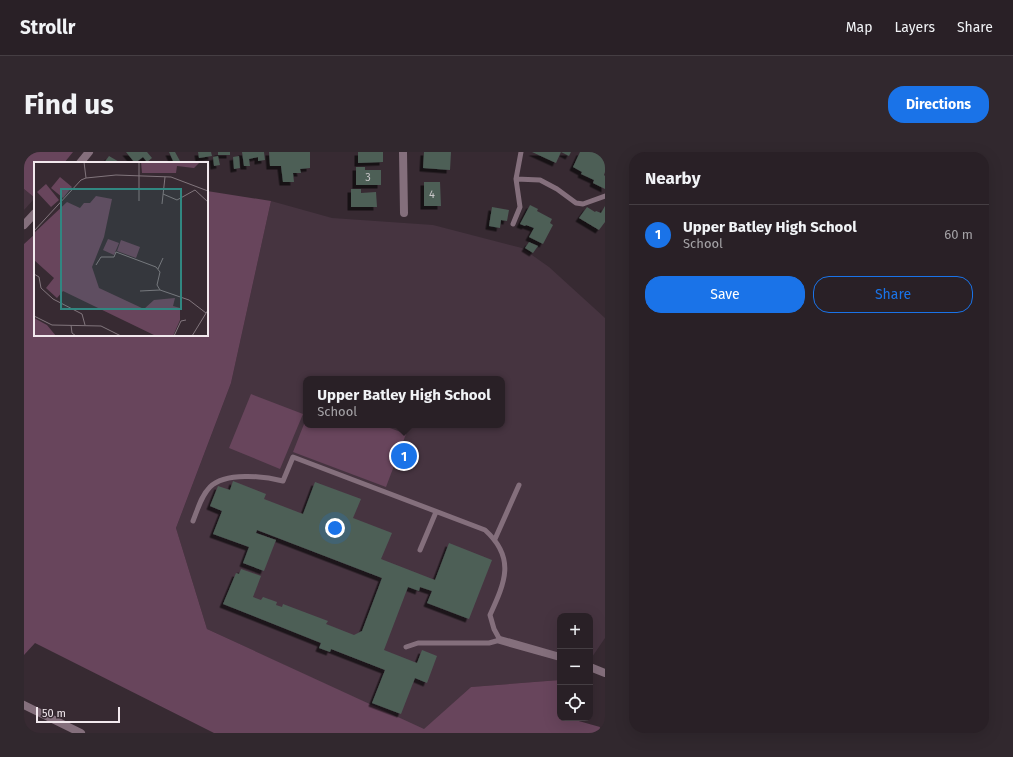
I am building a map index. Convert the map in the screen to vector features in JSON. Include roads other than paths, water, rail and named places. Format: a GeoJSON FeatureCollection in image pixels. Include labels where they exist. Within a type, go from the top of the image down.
{"type":"FeatureCollection","features":[{"type":"Feature","properties":{"kind":"street"},"geometry":{"type":"LineString","coordinates":[[81,162],[89,152]]}},
{"type":"Feature","properties":{"kind":"street"},"geometry":{"type":"LineString","coordinates":[[403,152],[404,213]]}},
{"type":"Feature","properties":{"kind":"street"},"geometry":{"type":"LineString","coordinates":[[24,225],[34,214]]}},
{"type":"Feature","properties":{"kind":"street"},"geometry":{"type":"LineString","coordinates":[[500,640],[557,657]]}},
{"type":"Feature","properties":{"kind":"street"},"geometry":{"type":"LineString","coordinates":[[593,668],[605,674]]}},
{"type":"Feature","properties":{"kind":"street"},"geometry":{"type":"LineString","coordinates":[[24,705],[81,733]]}},
{"type":"Feature","properties":{"kind":"lane"},"geometry":{"type":"LineString","coordinates":[[513,224],[520,207],[516,179],[521,152]]}},
{"type":"Feature","properties":{"kind":"lane"},"geometry":{"type":"LineString","coordinates":[[516,179],[540,180],[557,189],[576,203],[584,204],[605,196]]}},
{"type":"Feature","properties":{"kind":"lane"},"geometry":{"type":"LineString","coordinates":[[194,520],[203,496],[210,486],[224,479],[240,477],[270,478],[283,481],[293,457],[485,530],[495,539],[504,555],[505,571],[500,592],[490,615],[494,629],[500,640],[489,643],[418,643],[406,647]]}},
{"type":"Feature","properties":{"kind":"lane"},"geometry":{"type":"LineString","coordinates":[[495,539],[519,484]]}},
{"type":"Feature","properties":{"kind":"lane"},"geometry":{"type":"LineString","coordinates":[[420,550],[436,512]]}},
{"type":"Feature","properties":{"kind":"place","name":"Upper Batley High School"},"geometry":{"type":"Point","coordinates":[404,456]}}]}
